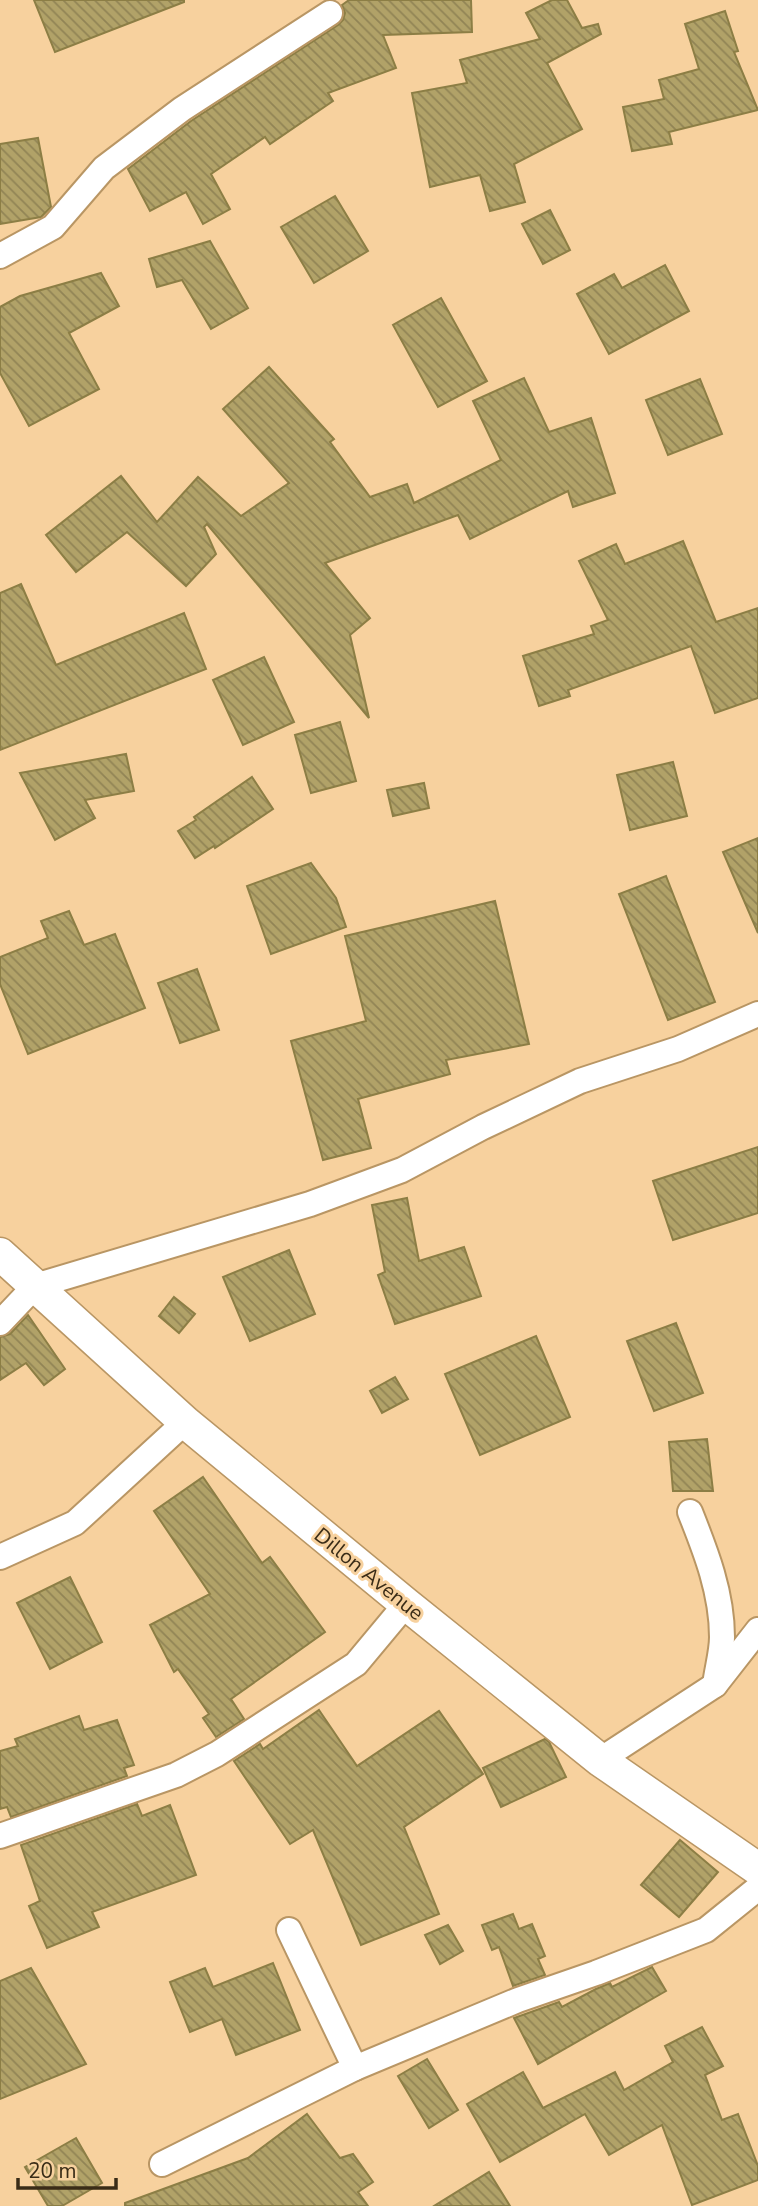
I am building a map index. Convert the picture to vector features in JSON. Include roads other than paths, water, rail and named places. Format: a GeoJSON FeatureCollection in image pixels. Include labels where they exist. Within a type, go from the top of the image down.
{"type":"FeatureCollection","features":[{"type":"Feature","properties":{"kind":"street"},"geometry":{"type":"LineString","coordinates":[[0,256],[52,227],[104,168],[181,109],[330,13]]}},
{"type":"Feature","properties":{"kind":"street"},"geometry":{"type":"LineString","coordinates":[[0,1323],[35,1286],[310,1204],[402,1170],[483,1127],[580,1081],[678,1049],[758,1014]]}},
{"type":"Feature","properties":{"kind":"street","name":"Dillon Avenue"},"geometry":{"type":"LineString","coordinates":[[0,1254],[185,1422],[406,1604],[600,1760],[758,1869]]}},
{"type":"Feature","properties":{"kind":"street"},"geometry":{"type":"LineString","coordinates":[[0,1558],[75,1523],[185,1422]]}},
{"type":"Feature","properties":{"kind":"street"},"geometry":{"type":"LineString","coordinates":[[690,1512],[708,1555],[719,1597],[722,1637],[715,1685]]}},
{"type":"Feature","properties":{"kind":"street"},"geometry":{"type":"LineString","coordinates":[[0,1836],[176,1775],[217,1754],[356,1664],[406,1604]]}},
{"type":"Feature","properties":{"kind":"street"},"geometry":{"type":"LineString","coordinates":[[600,1760],[715,1685],[758,1630]]}},
{"type":"Feature","properties":{"kind":"street"},"geometry":{"type":"LineString","coordinates":[[162,2164],[355,2068],[518,2000],[706,1930],[758,1888]]}},
{"type":"Feature","properties":{"kind":"street"},"geometry":{"type":"LineString","coordinates":[[289,1930],[355,2068]]}}]}
